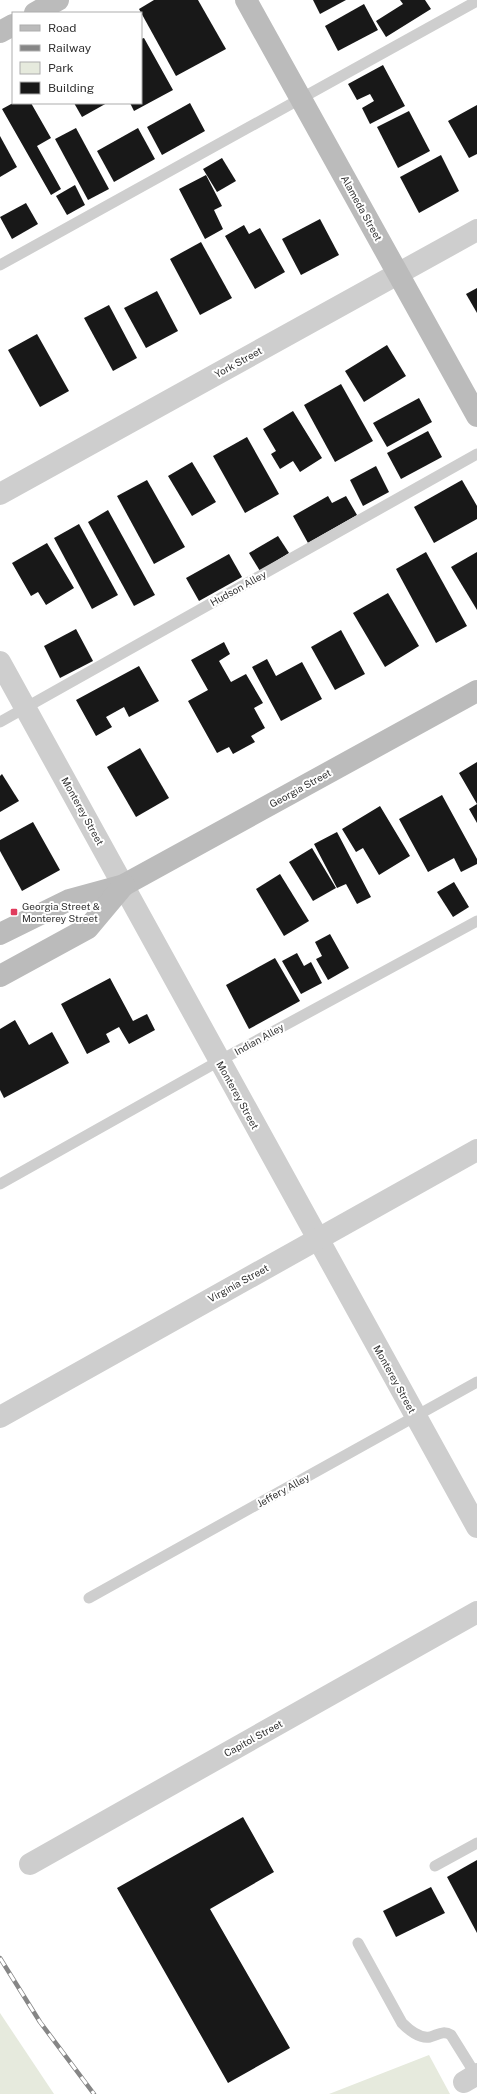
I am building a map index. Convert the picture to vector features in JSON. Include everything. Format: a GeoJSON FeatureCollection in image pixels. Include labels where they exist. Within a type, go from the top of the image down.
{"type":"FeatureCollection","features":[{"type":"Feature","properties":{"kind":"main road"},"geometry":{"type":"LineString","coordinates":[[37,12],[58,0]]}},
{"type":"Feature","properties":{"kind":"main road","name":"Alameda Street"},"geometry":{"type":"LineString","coordinates":[[246,0],[477,416]]}},
{"type":"Feature","properties":{"kind":"main road"},"geometry":{"type":"LineString","coordinates":[[0,32],[12,26]]}},
{"type":"Feature","properties":{"kind":"main road","name":"Georgia Street"},"geometry":{"type":"LineString","coordinates":[[0,934],[69,900],[124,885],[477,690]]}},
{"type":"Feature","properties":{"kind":"main road","name":"Georgia Street"},"geometry":{"type":"LineString","coordinates":[[0,976],[88,928],[124,885]]}},
{"type":"Feature","properties":{"kind":"street","name":"York Street"},"geometry":{"type":"LineString","coordinates":[[0,494],[477,230]]}},
{"type":"Feature","properties":{"kind":"street","name":"Monterey Street"},"geometry":{"type":"LineString","coordinates":[[0,662],[477,1528]]}},
{"type":"Feature","properties":{"kind":"street","name":"Virginia Street"},"geometry":{"type":"LineString","coordinates":[[0,1417],[317,1238],[477,1150]]}},
{"type":"Feature","properties":{"kind":"street","name":"Capitol Street"},"geometry":{"type":"LineString","coordinates":[[30,1864],[477,1612]]}},
{"type":"Feature","properties":{"kind":"lane"},"geometry":{"type":"LineString","coordinates":[[0,265],[301,97],[477,1]]}},
{"type":"Feature","properties":{"kind":"lane","name":"Hudson Alley"},"geometry":{"type":"LineString","coordinates":[[0,722],[477,454]]}},
{"type":"Feature","properties":{"kind":"lane","name":"Indian Alley"},"geometry":{"type":"LineString","coordinates":[[0,1184],[220,1061],[477,921]]}},
{"type":"Feature","properties":{"kind":"lane","name":"Jeffery Alley"},"geometry":{"type":"LineString","coordinates":[[89,1598],[477,1382]]}},
{"type":"Feature","properties":{"kind":"lane"},"geometry":{"type":"LineString","coordinates":[[435,1866],[477,1843]]}},
{"type":"Feature","properties":{"kind":"lane"},"geometry":{"type":"LineString","coordinates":[[358,1942],[402,2023],[412,2033],[428,2037],[442,2032],[451,2035],[472,2077]]}},
{"type":"Feature","properties":{"kind":"green space"},"geometry":{"type":"Polygon","coordinates":[[[0,2013],[54,2094],[0,2094],[0,2013]]]}},
{"type":"Feature","properties":{"kind":"green space"},"geometry":{"type":"Polygon","coordinates":[[[429,2055],[450,2094],[329,2094],[429,2055]]]}},
{"type":"Feature","properties":{"kind":"building"},"geometry":{"type":"Polygon","coordinates":[[[154,0],[198,0],[226,49],[176,76],[139,9],[154,0]]]}},
{"type":"Feature","properties":{"kind":"building"},"geometry":{"type":"Polygon","coordinates":[[[313,0],[346,0],[320,14],[313,0]]]}},
{"type":"Feature","properties":{"kind":"building"},"geometry":{"type":"Polygon","coordinates":[[[400,0],[425,0],[431,9],[386,37],[376,21],[403,4],[400,0]]]}},
{"type":"Feature","properties":{"kind":"building"},"geometry":{"type":"Polygon","coordinates":[[[364,4],[378,30],[338,51],[325,26],[364,4]]]}},
{"type":"Feature","properties":{"kind":"building"},"geometry":{"type":"Polygon","coordinates":[[[144,38],[173,90],[134,111],[130,104],[142,104],[142,39],[144,38]]]}},
{"type":"Feature","properties":{"kind":"building"},"geometry":{"type":"Polygon","coordinates":[[[383,65],[405,106],[370,124],[362,108],[374,101],[370,94],[357,100],[348,84],[383,65]]]}},
{"type":"Feature","properties":{"kind":"building"},"geometry":{"type":"Polygon","coordinates":[[[190,103],[205,131],[162,155],[147,127],[190,103]]]}},
{"type":"Feature","properties":{"kind":"building"},"geometry":{"type":"Polygon","coordinates":[[[12,104],[32,104],[51,138],[37,146],[61,189],[51,195],[2,109],[12,104]]]}},
{"type":"Feature","properties":{"kind":"building"},"geometry":{"type":"Polygon","coordinates":[[[75,104],[105,104],[82,117],[75,104]]]}},
{"type":"Feature","properties":{"kind":"building"},"geometry":{"type":"Polygon","coordinates":[[[477,105],[477,154],[469,158],[448,121],[477,105]]]}},
{"type":"Feature","properties":{"kind":"building"},"geometry":{"type":"Polygon","coordinates":[[[409,111],[430,151],[398,168],[377,127],[409,111]]]}},
{"type":"Feature","properties":{"kind":"building"},"geometry":{"type":"Polygon","coordinates":[[[76,128],[109,189],[88,200],[55,139],[76,128]]]}},
{"type":"Feature","properties":{"kind":"building"},"geometry":{"type":"Polygon","coordinates":[[[138,128],[155,159],[114,182],[97,151],[138,128]]]}},
{"type":"Feature","properties":{"kind":"building"},"geometry":{"type":"Polygon","coordinates":[[[0,136],[17,167],[0,177],[0,136]]]}},
{"type":"Feature","properties":{"kind":"building"},"geometry":{"type":"Polygon","coordinates":[[[441,155],[459,191],[419,213],[400,177],[441,155]]]}},
{"type":"Feature","properties":{"kind":"building"},"geometry":{"type":"Polygon","coordinates":[[[222,158],[236,181],[217,192],[203,169],[222,158]]]}},
{"type":"Feature","properties":{"kind":"building"},"geometry":{"type":"Polygon","coordinates":[[[206,175],[222,206],[214,210],[223,229],[205,239],[179,189],[206,175]]]}},
{"type":"Feature","properties":{"kind":"building"},"geometry":{"type":"Polygon","coordinates":[[[75,185],[85,205],[67,215],[56,196],[75,185]]]}},
{"type":"Feature","properties":{"kind":"building"},"geometry":{"type":"Polygon","coordinates":[[[26,203],[38,224],[12,239],[0,217],[26,203]]]}},
{"type":"Feature","properties":{"kind":"building"},"geometry":{"type":"Polygon","coordinates":[[[320,219],[339,255],[301,275],[282,239],[320,219]]]}},
{"type":"Feature","properties":{"kind":"building"},"geometry":{"type":"Polygon","coordinates":[[[244,225],[249,234],[260,228],[285,272],[255,289],[225,236],[244,225]]]}},
{"type":"Feature","properties":{"kind":"building"},"geometry":{"type":"Polygon","coordinates":[[[201,242],[232,298],[200,315],[170,259],[201,242]]]}},
{"type":"Feature","properties":{"kind":"building"},"geometry":{"type":"Polygon","coordinates":[[[477,288],[477,313],[466,294],[477,288]]]}},
{"type":"Feature","properties":{"kind":"building"},"geometry":{"type":"Polygon","coordinates":[[[157,291],[178,331],[146,348],[124,308],[157,291]]]}},
{"type":"Feature","properties":{"kind":"building"},"geometry":{"type":"Polygon","coordinates":[[[109,305],[137,358],[113,371],[84,318],[109,305]]]}},
{"type":"Feature","properties":{"kind":"building"},"geometry":{"type":"Polygon","coordinates":[[[37,334],[69,391],[40,407],[8,350],[37,334]]]}},
{"type":"Feature","properties":{"kind":"building"},"geometry":{"type":"Polygon","coordinates":[[[387,345],[406,376],[364,402],[345,371],[387,345]]]}},
{"type":"Feature","properties":{"kind":"building"},"geometry":{"type":"Polygon","coordinates":[[[341,384],[373,441],[335,462],[304,405],[341,384]]]}},
{"type":"Feature","properties":{"kind":"building"},"geometry":{"type":"Polygon","coordinates":[[[419,398],[432,422],[387,447],[373,423],[419,398]]]}},
{"type":"Feature","properties":{"kind":"building"},"geometry":{"type":"Polygon","coordinates":[[[293,411],[322,458],[300,472],[293,461],[280,469],[271,454],[276,451],[263,429],[293,411]]]}},
{"type":"Feature","properties":{"kind":"building"},"geometry":{"type":"Polygon","coordinates":[[[428,431],[442,457],[401,479],[387,453],[428,431]]]}},
{"type":"Feature","properties":{"kind":"building"},"geometry":{"type":"Polygon","coordinates":[[[247,437],[279,494],[245,513],[213,456],[247,437]]]}},
{"type":"Feature","properties":{"kind":"building"},"geometry":{"type":"Polygon","coordinates":[[[192,462],[216,502],[192,516],[168,476],[192,462]]]}},
{"type":"Feature","properties":{"kind":"building"},"geometry":{"type":"Polygon","coordinates":[[[376,466],[389,492],[363,506],[350,480],[376,466]]]}},
{"type":"Feature","properties":{"kind":"building"},"geometry":{"type":"Polygon","coordinates":[[[147,480],[185,547],[154,564],[117,496],[147,480]]]}},
{"type":"Feature","properties":{"kind":"building"},"geometry":{"type":"Polygon","coordinates":[[[462,480],[477,506],[477,519],[434,543],[414,507],[462,480]]]}},
{"type":"Feature","properties":{"kind":"building"},"geometry":{"type":"Polygon","coordinates":[[[328,496],[332,503],[346,496],[357,515],[308,543],[293,516],[328,496]]]}},
{"type":"Feature","properties":{"kind":"building"},"geometry":{"type":"Polygon","coordinates":[[[108,510],[155,595],[134,606],[88,522],[108,510]]]}},
{"type":"Feature","properties":{"kind":"building"},"geometry":{"type":"Polygon","coordinates":[[[79,524],[118,595],[92,609],[54,538],[79,524]]]}},
{"type":"Feature","properties":{"kind":"building"},"geometry":{"type":"Polygon","coordinates":[[[278,536],[289,553],[260,571],[249,553],[278,536]]]}},
{"type":"Feature","properties":{"kind":"building"},"geometry":{"type":"Polygon","coordinates":[[[47,543],[74,588],[46,605],[38,592],[31,596],[12,563],[47,543]]]}},
{"type":"Feature","properties":{"kind":"building"},"geometry":{"type":"Polygon","coordinates":[[[426,552],[467,626],[436,643],[396,569],[426,552]]]}},
{"type":"Feature","properties":{"kind":"building"},"geometry":{"type":"Polygon","coordinates":[[[477,552],[477,610],[451,567],[477,552]]]}},
{"type":"Feature","properties":{"kind":"building"},"geometry":{"type":"Polygon","coordinates":[[[229,554],[242,577],[199,601],[186,578],[229,554]]]}},
{"type":"Feature","properties":{"kind":"building"},"geometry":{"type":"Polygon","coordinates":[[[388,593],[419,646],[385,667],[353,613],[388,593]]]}},
{"type":"Feature","properties":{"kind":"building"},"geometry":{"type":"Polygon","coordinates":[[[76,629],[93,661],[60,678],[44,646],[76,629]]]}},
{"type":"Feature","properties":{"kind":"building"},"geometry":{"type":"Polygon","coordinates":[[[341,630],[365,674],[335,690],[311,647],[341,630]]]}},
{"type":"Feature","properties":{"kind":"building"},"geometry":{"type":"Polygon","coordinates":[[[224,642],[230,654],[219,661],[231,682],[246,674],[263,703],[254,708],[265,728],[251,736],[255,742],[233,754],[229,747],[217,753],[188,701],[208,690],[191,660],[224,642]]]}},
{"type":"Feature","properties":{"kind":"building"},"geometry":{"type":"Polygon","coordinates":[[[267,659],[276,676],[302,662],[322,699],[281,721],[252,667],[267,659]]]}},
{"type":"Feature","properties":{"kind":"building"},"geometry":{"type":"Polygon","coordinates":[[[139,666],[159,701],[129,717],[124,707],[106,717],[112,727],[96,736],[76,700],[139,666]]]}},
{"type":"Feature","properties":{"kind":"building"},"geometry":{"type":"Polygon","coordinates":[[[140,748],[169,798],[136,817],[107,767],[140,748]]]}},
{"type":"Feature","properties":{"kind":"building"},"geometry":{"type":"Polygon","coordinates":[[[477,762],[477,804],[459,773],[477,762]]]}},
{"type":"Feature","properties":{"kind":"building"},"geometry":{"type":"Polygon","coordinates":[[[2,774],[19,801],[0,812],[0,776],[2,774]]]}},
{"type":"Feature","properties":{"kind":"building"},"geometry":{"type":"Polygon","coordinates":[[[442,795],[477,859],[477,864],[461,872],[454,858],[428,872],[399,819],[442,795]]]}},
{"type":"Feature","properties":{"kind":"building"},"geometry":{"type":"Polygon","coordinates":[[[477,804],[477,823],[469,809],[477,804]]]}},
{"type":"Feature","properties":{"kind":"building"},"geometry":{"type":"Polygon","coordinates":[[[380,806],[410,856],[379,875],[363,848],[356,852],[342,829],[380,806]]]}},
{"type":"Feature","properties":{"kind":"building"},"geometry":{"type":"Polygon","coordinates":[[[33,822],[60,870],[22,891],[0,851],[0,840],[33,822]]]}},
{"type":"Feature","properties":{"kind":"building"},"geometry":{"type":"Polygon","coordinates":[[[337,832],[371,897],[357,904],[346,884],[337,888],[314,844],[337,832]]]}},
{"type":"Feature","properties":{"kind":"building"},"geometry":{"type":"Polygon","coordinates":[[[312,848],[336,888],[313,901],[289,862],[312,848]]]}},
{"type":"Feature","properties":{"kind":"building"},"geometry":{"type":"Polygon","coordinates":[[[280,874],[309,921],[284,936],[256,889],[280,874]]]}},
{"type":"Feature","properties":{"kind":"building"},"geometry":{"type":"Polygon","coordinates":[[[454,882],[469,907],[453,917],[437,892],[454,882]]]}},
{"type":"Feature","properties":{"kind":"building"},"geometry":{"type":"Polygon","coordinates":[[[330,934],[349,968],[328,980],[316,959],[322,956],[315,942],[330,934]]]}},
{"type":"Feature","properties":{"kind":"building"},"geometry":{"type":"Polygon","coordinates":[[[297,953],[304,966],[311,962],[322,983],[301,994],[282,961],[297,953]]]}},
{"type":"Feature","properties":{"kind":"building"},"geometry":{"type":"Polygon","coordinates":[[[275,958],[300,1001],[249,1029],[226,985],[275,958]]]}},
{"type":"Feature","properties":{"kind":"building"},"geometry":{"type":"Polygon","coordinates":[[[110,978],[133,1021],[147,1014],[155,1030],[129,1044],[119,1027],[106,1034],[110,1042],[87,1054],[61,1004],[110,978]]]}},
{"type":"Feature","properties":{"kind":"building"},"geometry":{"type":"Polygon","coordinates":[[[15,1020],[29,1045],[52,1032],[69,1063],[4,1098],[0,1090],[0,1029],[15,1020]]]}},
{"type":"Feature","properties":{"kind":"building"},"geometry":{"type":"Polygon","coordinates":[[[243,1817],[274,1872],[210,1909],[290,2048],[228,2083],[117,1888],[243,1817]]]}},
{"type":"Feature","properties":{"kind":"building"},"geometry":{"type":"Polygon","coordinates":[[[477,1860],[477,1933],[447,1877],[477,1860]]]}},
{"type":"Feature","properties":{"kind":"building"},"geometry":{"type":"Polygon","coordinates":[[[431,1887],[445,1913],[396,1937],[383,1911],[431,1887]]]}},
{"type":"Feature","properties":{"kind":"railway"},"geometry":{"type":"LineString","coordinates":[[0,1958],[40,2022],[94,2094]]}},
{"type":"Feature","properties":{"kind":"place","name":"Georgia Street & Monterey Street"},"geometry":{"type":"Point","coordinates":[14,912]}}]}
